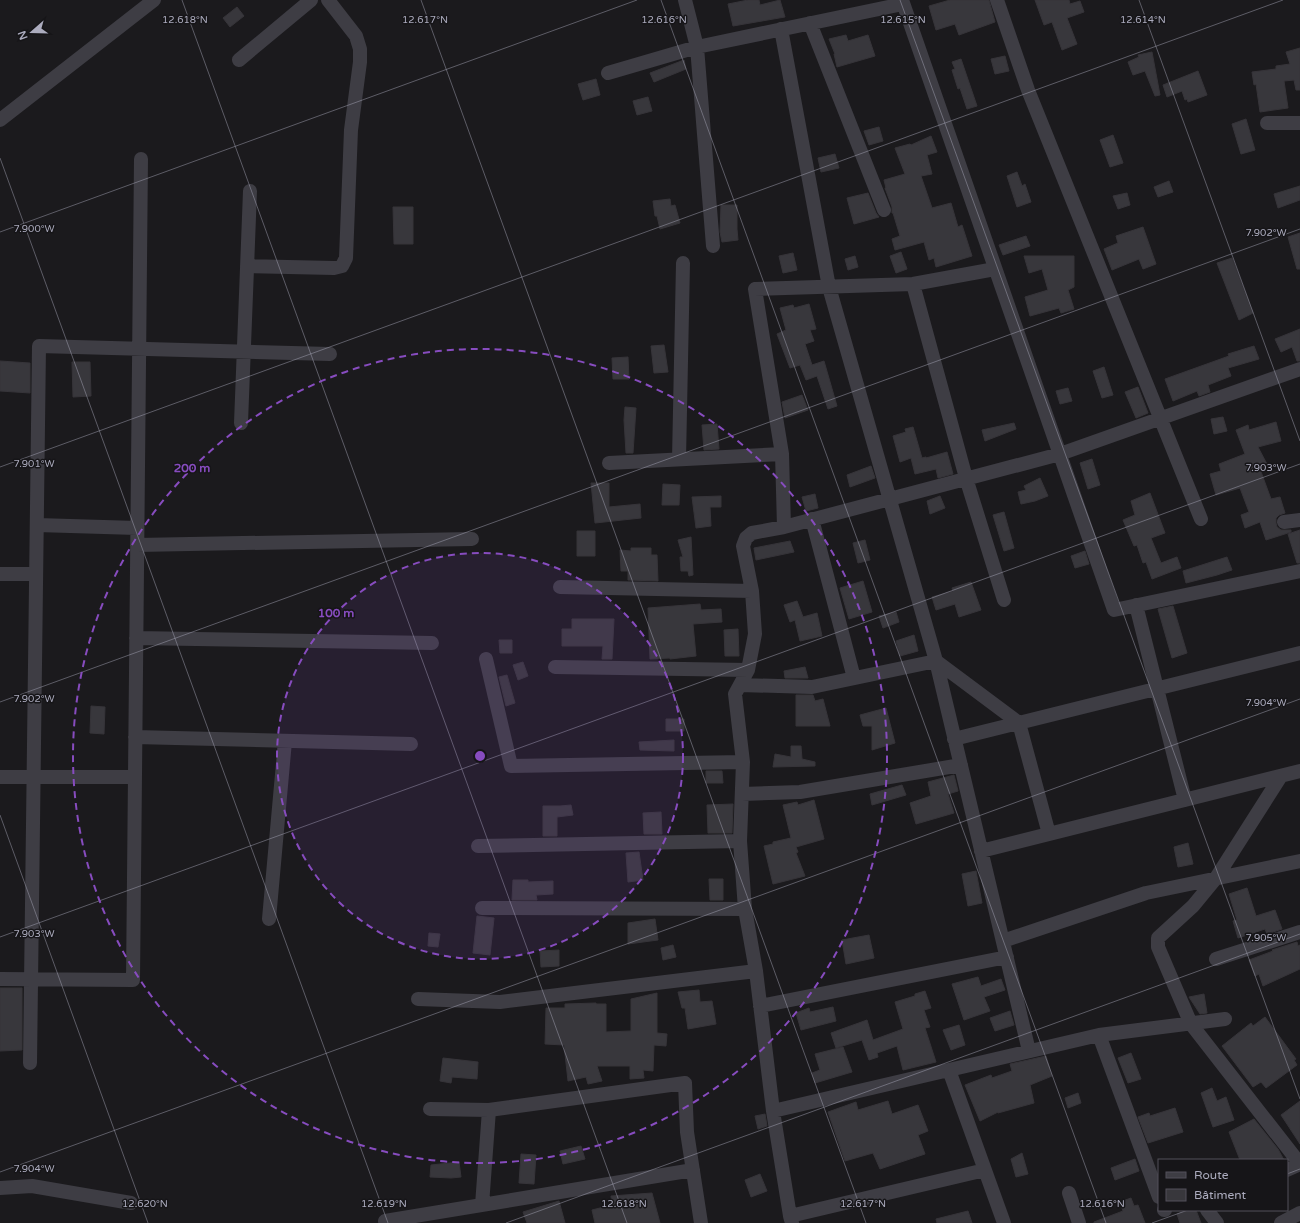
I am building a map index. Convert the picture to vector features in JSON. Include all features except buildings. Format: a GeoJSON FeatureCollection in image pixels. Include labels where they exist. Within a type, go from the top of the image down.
{"type":"FeatureCollection","features":[{"type":"Feature","properties":{"kind":"street"},"geometry":{"type":"LineString","coordinates":[[0,120],[154,0]]}},
{"type":"Feature","properties":{"kind":"street"},"geometry":{"type":"LineString","coordinates":[[239,60],[310,0]]}},
{"type":"Feature","properties":{"kind":"street"},"geometry":{"type":"LineString","coordinates":[[247,266],[334,268],[342,266],[346,258],[351,130],[360,62],[360,49],[356,36],[328,0]]}},
{"type":"Feature","properties":{"kind":"street"},"geometry":{"type":"LineString","coordinates":[[685,0],[697,47],[712,246]]}},
{"type":"Feature","properties":{"kind":"street"},"geometry":{"type":"LineString","coordinates":[[997,0],[1028,90],[1201,519]]}},
{"type":"Feature","properties":{"kind":"street"},"geometry":{"type":"LineString","coordinates":[[608,73],[697,47],[903,2],[1114,610],[1136,604],[1300,571]]}},
{"type":"Feature","properties":{"kind":"street"},"geometry":{"type":"LineString","coordinates":[[810,23],[884,210]]}},
{"type":"Feature","properties":{"kind":"street"},"geometry":{"type":"LineString","coordinates":[[781,29],[829,287],[936,661],[1029,1051]]}},
{"type":"Feature","properties":{"kind":"street"},"geometry":{"type":"LineString","coordinates":[[1267,123],[1300,123]]}},
{"type":"Feature","properties":{"kind":"street"},"geometry":{"type":"LineString","coordinates":[[0,979],[133,980],[141,159]]}},
{"type":"Feature","properties":{"kind":"street"},"geometry":{"type":"LineString","coordinates":[[241,423],[250,191]]}},
{"type":"Feature","properties":{"kind":"street"},"geometry":{"type":"LineString","coordinates":[[679,459],[683,264]]}},
{"type":"Feature","properties":{"kind":"street"},"geometry":{"type":"LineString","coordinates":[[784,526],[782,454],[756,289],[913,284],[995,269]]}},
{"type":"Feature","properties":{"kind":"street"},"geometry":{"type":"LineString","coordinates":[[913,284],[966,478],[1004,600]]}},
{"type":"Feature","properties":{"kind":"street"},"geometry":{"type":"LineString","coordinates":[[30,1063],[39,346],[330,354]]}},
{"type":"Feature","properties":{"kind":"street"},"geometry":{"type":"LineString","coordinates":[[985,1170],[791,1220],[773,1111],[756,971],[745,909],[740,841],[743,762],[735,694],[748,670],[755,634],[752,591],[743,546],[746,538],[752,533],[812,519],[1060,454],[1300,369]]}},
{"type":"Feature","properties":{"kind":"street"},"geometry":{"type":"LineString","coordinates":[[609,463],[782,454]]}},
{"type":"Feature","properties":{"kind":"street"},"geometry":{"type":"LineString","coordinates":[[812,519],[854,678]]}},
{"type":"Feature","properties":{"kind":"street"},"geometry":{"type":"LineString","coordinates":[[1284,522],[1300,520]]}},
{"type":"Feature","properties":{"kind":"street"},"geometry":{"type":"LineString","coordinates":[[37,525],[137,528]]}},
{"type":"Feature","properties":{"kind":"street"},"geometry":{"type":"LineString","coordinates":[[137,545],[472,539]]}},
{"type":"Feature","properties":{"kind":"street"},"geometry":{"type":"LineString","coordinates":[[0,574],[36,574]]}},
{"type":"Feature","properties":{"kind":"street"},"geometry":{"type":"LineString","coordinates":[[560,587],[752,591]]}},
{"type":"Feature","properties":{"kind":"street"},"geometry":{"type":"LineString","coordinates":[[1136,604],[1185,800]]}},
{"type":"Feature","properties":{"kind":"street"},"geometry":{"type":"LineString","coordinates":[[136,638],[432,643]]}},
{"type":"Feature","properties":{"kind":"street"},"geometry":{"type":"LineString","coordinates":[[954,739],[1300,653]]}},
{"type":"Feature","properties":{"kind":"street"},"geometry":{"type":"LineString","coordinates":[[486,659],[511,766],[743,762]]}},
{"type":"Feature","properties":{"kind":"street"},"geometry":{"type":"LineString","coordinates":[[740,684],[812,687],[936,661],[1019,723],[1050,834]]}},
{"type":"Feature","properties":{"kind":"street"},"geometry":{"type":"LineString","coordinates":[[555,667],[748,670]]}},
{"type":"Feature","properties":{"kind":"street"},"geometry":{"type":"LineString","coordinates":[[135,737],[412,744]]}},
{"type":"Feature","properties":{"kind":"street"},"geometry":{"type":"LineString","coordinates":[[269,919],[285,740]]}},
{"type":"Feature","properties":{"kind":"street"},"geometry":{"type":"LineString","coordinates":[[742,794],[800,792],[961,765]]}},
{"type":"Feature","properties":{"kind":"street"},"geometry":{"type":"LineString","coordinates":[[981,851],[1300,771]]}},
{"type":"Feature","properties":{"kind":"street"},"geometry":{"type":"LineString","coordinates":[[1281,776],[1216,878],[1193,906],[1158,938],[1158,947],[1190,1024],[1300,1164],[1288,1170]]}},
{"type":"Feature","properties":{"kind":"street"},"geometry":{"type":"LineString","coordinates":[[0,777],[135,777]]}},
{"type":"Feature","properties":{"kind":"street"},"geometry":{"type":"LineString","coordinates":[[478,846],[740,841]]}},
{"type":"Feature","properties":{"kind":"street"},"geometry":{"type":"LineString","coordinates":[[1003,941],[1146,893],[1300,861]]}},
{"type":"Feature","properties":{"kind":"street"},"geometry":{"type":"LineString","coordinates":[[482,908],[745,909]]}},
{"type":"Feature","properties":{"kind":"street"},"geometry":{"type":"LineString","coordinates":[[1216,959],[1300,932]]}},
{"type":"Feature","properties":{"kind":"street"},"geometry":{"type":"LineString","coordinates":[[760,1006],[1007,957]]}},
{"type":"Feature","properties":{"kind":"street"},"geometry":{"type":"LineString","coordinates":[[418,999],[500,1002],[756,971]]}},
{"type":"Feature","properties":{"kind":"street"},"geometry":{"type":"LineString","coordinates":[[773,1111],[1099,1035],[1225,1019]]}},
{"type":"Feature","properties":{"kind":"street"},"geometry":{"type":"LineString","coordinates":[[1099,1035],[1158,1194]]}},
{"type":"Feature","properties":{"kind":"street"},"geometry":{"type":"LineString","coordinates":[[949,1070],[1004,1223]]}},
{"type":"Feature","properties":{"kind":"street"},"geometry":{"type":"LineString","coordinates":[[430,1109],[489,1110],[685,1083],[687,1132],[701,1223]]}},
{"type":"Feature","properties":{"kind":"street"},"geometry":{"type":"LineString","coordinates":[[482,1205],[489,1110]]}},
{"type":"Feature","properties":{"kind":"street"},"geometry":{"type":"LineString","coordinates":[[385,1221],[693,1170]]}},
{"type":"Feature","properties":{"kind":"street"},"geometry":{"type":"LineString","coordinates":[[0,1188],[32,1186],[131,1203]]}},
{"type":"Feature","properties":{"kind":"street"},"geometry":{"type":"LineString","coordinates":[[1069,1193],[1079,1223]]}},
{"type":"Feature","properties":{"kind":"street"},"geometry":{"type":"LineString","coordinates":[[1208,1211],[1217,1223]]}},
{"type":"Feature","properties":{"kind":"street"},"geometry":{"type":"LineString","coordinates":[[1281,1223],[1300,1212]]}}]}
